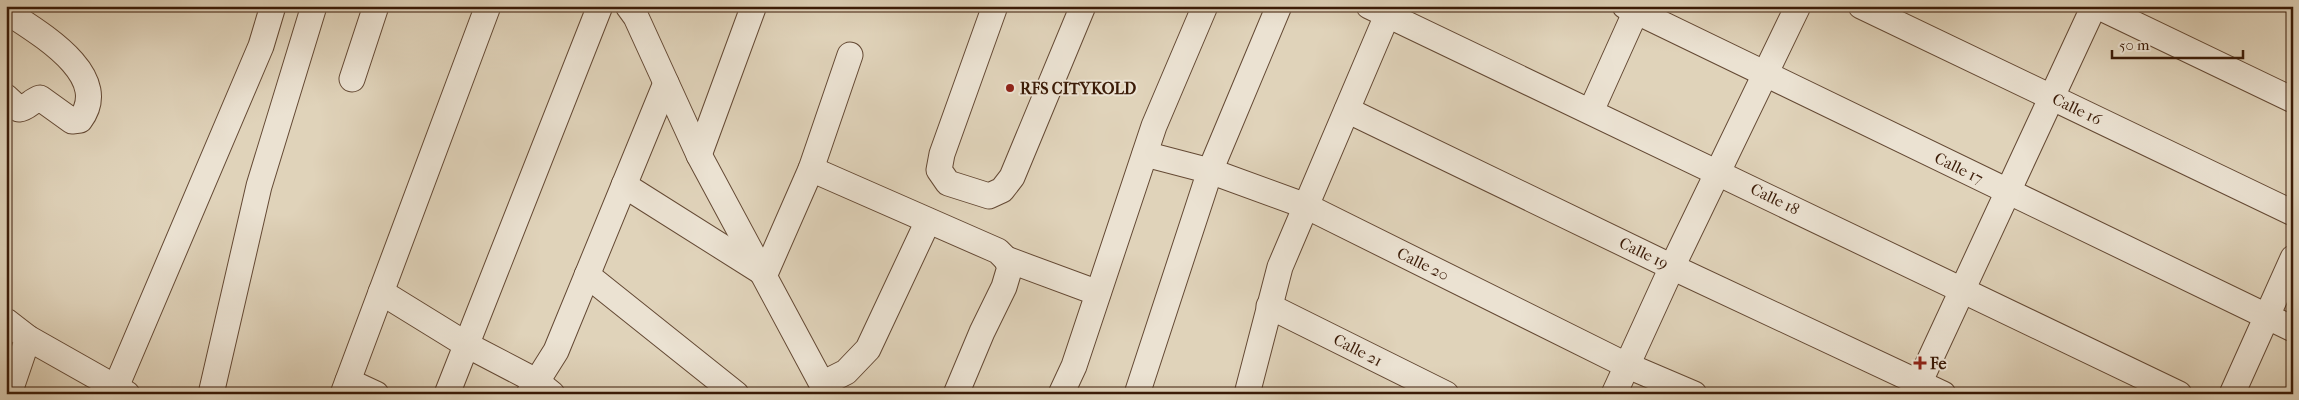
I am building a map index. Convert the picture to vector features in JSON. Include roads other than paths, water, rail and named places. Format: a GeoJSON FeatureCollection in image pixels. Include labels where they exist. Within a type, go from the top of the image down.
{"type":"FeatureCollection","features":[{"type":"Feature","properties":{"kind":"street"},"geometry":{"type":"LineString","coordinates":[[6,321],[28,338],[118,391],[261,46],[273,6]]}},
{"type":"Feature","properties":{"kind":"street"},"geometry":{"type":"LineString","coordinates":[[211,394],[259,186],[314,6]]}},
{"type":"Feature","properties":{"kind":"street"},"geometry":{"type":"LineString","coordinates":[[352,79],[376,6]]}},
{"type":"Feature","properties":{"kind":"street"},"geometry":{"type":"LineString","coordinates":[[376,394],[345,387],[488,6]]}},
{"type":"Feature","properties":{"kind":"street"},"geometry":{"type":"LineString","coordinates":[[447,394],[600,6]]}},
{"type":"Feature","properties":{"kind":"street"},"geometry":{"type":"LineString","coordinates":[[628,6],[636,17],[699,155],[746,246],[764,274],[823,389],[846,372],[868,349],[928,221]]}},
{"type":"Feature","properties":{"kind":"street"},"geometry":{"type":"LineString","coordinates":[[995,6],[942,154],[939,170],[948,182],[989,196],[1002,190],[1012,177],[1083,6]]}},
{"type":"Feature","properties":{"kind":"street"},"geometry":{"type":"LineString","coordinates":[[1061,394],[1074,366],[1154,126],[1205,6]]}},
{"type":"Feature","properties":{"kind":"street"},"geometry":{"type":"LineString","coordinates":[[1137,394],[1210,171],[1279,6]]}},
{"type":"Feature","properties":{"kind":"street"},"geometry":{"type":"LineString","coordinates":[[1614,394],[1672,267],[1798,6]]}},
{"type":"Feature","properties":{"kind":"street","name":"Calle 16"},"geometry":{"type":"LineString","coordinates":[[1861,6],[2293,213]]}},
{"type":"Feature","properties":{"kind":"street"},"geometry":{"type":"LineString","coordinates":[[1917,388],[2096,6],[2293,100]]}},
{"type":"Feature","properties":{"kind":"street"},"geometry":{"type":"LineString","coordinates":[[699,155],[753,8]]}},
{"type":"Feature","properties":{"kind":"street"},"geometry":{"type":"LineString","coordinates":[[1246,394],[1280,267],[1347,110],[1383,9]]}},
{"type":"Feature","properties":{"kind":"street","name":"Calle 18"},"geometry":{"type":"LineString","coordinates":[[1383,9],[2179,394]]}},
{"type":"Feature","properties":{"kind":"street"},"geometry":{"type":"LineString","coordinates":[[1591,111],[1630,9]]}},
{"type":"Feature","properties":{"kind":"street","name":"Calle 17"},"geometry":{"type":"LineString","coordinates":[[1630,9],[2293,329]]}},
{"type":"Feature","properties":{"kind":"street"},"geometry":{"type":"LineString","coordinates":[[6,11],[49,39],[75,64],[85,82],[90,100],[87,110],[80,120],[72,121],[40,98],[35,99],[25,108],[19,109],[6,97]]}},
{"type":"Feature","properties":{"kind":"street"},"geometry":{"type":"LineString","coordinates":[[764,274],[811,169],[850,55]]}},
{"type":"Feature","properties":{"kind":"street"},"geometry":{"type":"LineString","coordinates":[[381,292],[539,390],[666,83]]}},
{"type":"Feature","properties":{"kind":"street","name":"Calle 19"},"geometry":{"type":"LineString","coordinates":[[1347,110],[1917,388],[1943,394]]}},
{"type":"Feature","properties":{"kind":"street","name":"Calle 20"},"geometry":{"type":"LineString","coordinates":[[1144,154],[1210,171],[1306,206],[1626,365],[1694,394]]}},
{"type":"Feature","properties":{"kind":"street"},"geometry":{"type":"LineString","coordinates":[[811,169],[998,251],[1006,259],[1010,267],[1004,287],[982,332],[956,394]]}},
{"type":"Feature","properties":{"kind":"street"},"geometry":{"type":"LineString","coordinates":[[624,185],[764,274]]}},
{"type":"Feature","properties":{"kind":"street"},"geometry":{"type":"LineString","coordinates":[[2232,394],[2293,258]]}},
{"type":"Feature","properties":{"kind":"street"},"geometry":{"type":"LineString","coordinates":[[1006,259],[1098,293]]}},
{"type":"Feature","properties":{"kind":"street"},"geometry":{"type":"LineString","coordinates":[[587,276],[736,394]]}},
{"type":"Feature","properties":{"kind":"street","name":"Calle 21"},"geometry":{"type":"LineString","coordinates":[[1270,306],[1446,394]]}},
{"type":"Feature","properties":{"kind":"street"},"geometry":{"type":"LineString","coordinates":[[9,394],[28,338]]}},
{"type":"Feature","properties":{"kind":"place","name":"RFS CITYKOLD"},"geometry":{"type":"Point","coordinates":[1010,88]}},
{"type":"Feature","properties":{"kind":"place","name":"Fe"},"geometry":{"type":"Point","coordinates":[1920,363]}}]}
